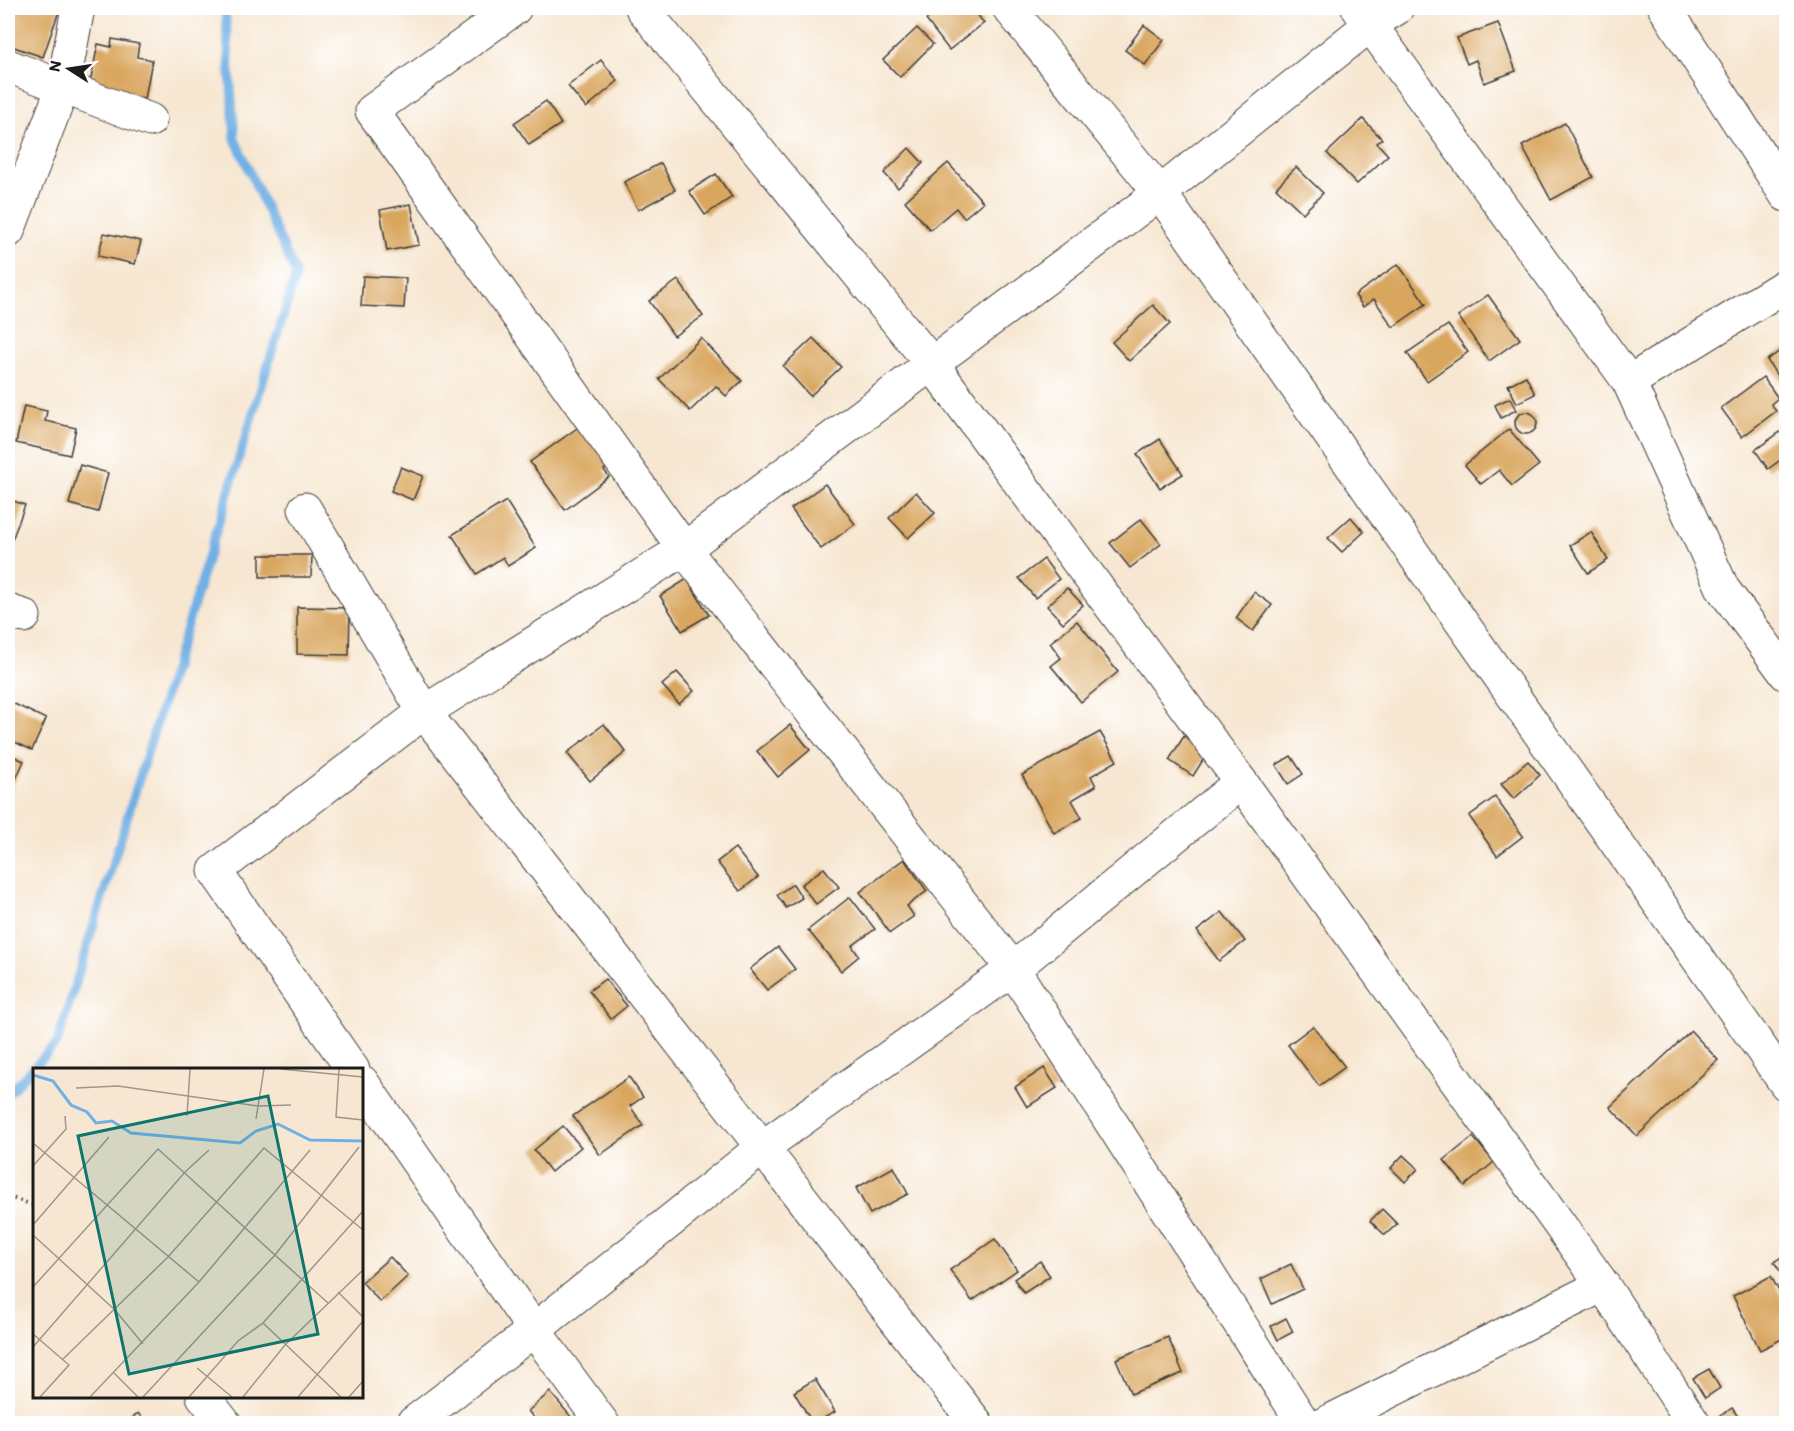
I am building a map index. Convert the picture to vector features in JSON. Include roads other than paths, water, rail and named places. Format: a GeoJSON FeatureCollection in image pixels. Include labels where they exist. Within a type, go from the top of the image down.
{"type":"FeatureCollection","features":[{"type":"Feature","properties":{"kind":"street"},"geometry":{"type":"LineString","coordinates":[[8,231],[63,87],[78,8]]}},
{"type":"Feature","properties":{"kind":"street"},"geometry":{"type":"LineString","coordinates":[[515,8],[372,111],[684,549],[1013,969],[1304,1424]]}},
{"type":"Feature","properties":{"kind":"street"},"geometry":{"type":"LineString","coordinates":[[642,8],[932,364],[1241,782],[1603,1285],[1694,1424]]}},
{"type":"Feature","properties":{"kind":"street"},"geometry":{"type":"LineString","coordinates":[[1009,8],[1160,193],[1786,1084]]}},
{"type":"Feature","properties":{"kind":"street"},"geometry":{"type":"LineString","coordinates":[[1665,8],[1786,195]]}},
{"type":"Feature","properties":{"kind":"street"},"geometry":{"type":"LineString","coordinates":[[352,1068],[215,872],[424,712],[684,549],[1160,193],[1375,13],[1629,382],[1723,589],[1786,674]]}},
{"type":"Feature","properties":{"kind":"street"},"geometry":{"type":"LineString","coordinates":[[8,66],[150,120]]}},
{"type":"Feature","properties":{"kind":"street"},"geometry":{"type":"LineString","coordinates":[[1629,382],[1786,285]]}},
{"type":"Feature","properties":{"kind":"street"},"geometry":{"type":"LineString","coordinates":[[305,509],[424,712],[977,1424]]}},
{"type":"Feature","properties":{"kind":"street"},"geometry":{"type":"LineString","coordinates":[[412,1424],[764,1147],[1013,969],[1241,782]]}},
{"type":"Feature","properties":{"kind":"street"},"geometry":{"type":"LineString","coordinates":[[363,1083],[534,1330],[603,1424]]}},
{"type":"Feature","properties":{"kind":"street"},"geometry":{"type":"LineString","coordinates":[[1324,1424],[1603,1285]]}},
{"type":"Feature","properties":{"kind":"street"},"geometry":{"type":"LineString","coordinates":[[205,1398],[225,1424]]}},
{"type":"Feature","properties":{"kind":"waterway"},"geometry":{"type":"LineString","coordinates":[[8,1094],[57,1043],[296,275],[235,139],[225,8]]}}]}
